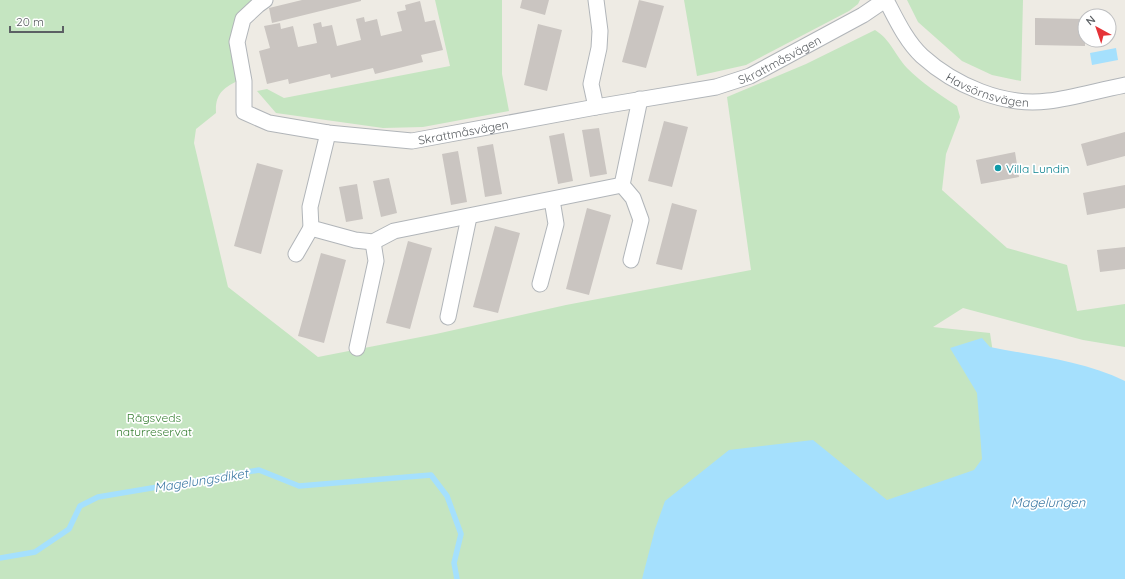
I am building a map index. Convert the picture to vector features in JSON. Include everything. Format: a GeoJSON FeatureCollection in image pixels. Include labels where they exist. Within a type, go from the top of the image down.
{"type":"FeatureCollection","features":[{"type":"Feature","properties":{"kind":"street","name":"Skrattmåsvägen"},"geometry":{"type":"LineString","coordinates":[[264,0],[243,19],[237,42],[244,81],[244,112],[269,123],[328,133],[412,141],[596,107],[716,88],[750,76],[863,15],[885,0]]}},
{"type":"Feature","properties":{"kind":"street"},"geometry":{"type":"LineString","coordinates":[[596,0],[600,31],[599,48],[591,84],[596,107]]}},
{"type":"Feature","properties":{"kind":"street","name":"Havsörnsvägen"},"geometry":{"type":"LineString","coordinates":[[885,0],[902,29],[921,55],[940,70],[984,92],[1023,101],[1047,101],[1125,85]]}},
{"type":"Feature","properties":{"kind":"street"},"geometry":{"type":"LineString","coordinates":[[622,185],[640,100]]}},
{"type":"Feature","properties":{"kind":"street"},"geometry":{"type":"LineString","coordinates":[[296,254],[311,228],[310,207],[328,133]]}},
{"type":"Feature","properties":{"kind":"street"},"geometry":{"type":"LineString","coordinates":[[311,228],[355,240],[373,242],[394,231],[622,185]]}},
{"type":"Feature","properties":{"kind":"street"},"geometry":{"type":"LineString","coordinates":[[622,185],[633,198],[641,220],[631,260]]}},
{"type":"Feature","properties":{"kind":"street"},"geometry":{"type":"LineString","coordinates":[[540,284],[556,224],[552,200]]}},
{"type":"Feature","properties":{"kind":"street"},"geometry":{"type":"LineString","coordinates":[[448,317],[469,217]]}},
{"type":"Feature","properties":{"kind":"street"},"geometry":{"type":"LineString","coordinates":[[357,348],[376,261],[373,242]]}},
{"type":"Feature","properties":{"kind":"green space","name":"Rågsveds naturreservat"},"geometry":{"type":"Polygon","coordinates":[[[0,0],[252,0],[237,81],[220,93],[216,113],[196,129],[194,143],[228,287],[318,357],[436,334],[566,305],[751,270],[727,97],[806,64],[875,30],[885,38],[907,68],[931,88],[957,106],[960,117],[946,154],[942,190],[1007,248],[1067,265],[1077,311],[1125,304],[1125,347],[1083,340],[963,308],[933,327],[990,333],[1027,579],[0,579],[0,0]]]}},
{"type":"Feature","properties":{"kind":"green space"},"geometry":{"type":"Polygon","coordinates":[[[435,0],[502,0],[502,74],[509,111],[423,127],[383,128],[276,113],[257,91],[267,89],[284,98],[450,66],[435,0]]]}},
{"type":"Feature","properties":{"kind":"green space"},"geometry":{"type":"Polygon","coordinates":[[[684,0],[860,0],[858,4],[849,11],[746,65],[697,76],[684,0]]]}},
{"type":"Feature","properties":{"kind":"green space"},"geometry":{"type":"Polygon","coordinates":[[[907,0],[1023,0],[1021,81],[992,75],[962,61],[918,22],[907,0]]]}},
{"type":"Feature","properties":{"kind":"water"},"geometry":{"type":"Polygon","coordinates":[[[1116,48],[1118,60],[1092,65],[1090,53],[1116,48]]]}},
{"type":"Feature","properties":{"kind":"water","name":"Magelungen"},"geometry":{"type":"Polygon","coordinates":[[[982,338],[990,347],[1042,356],[1076,364],[1109,374],[1125,381],[1125,579],[642,579],[655,529],[665,501],[729,450],[813,440],[887,500],[974,470],[982,459],[977,393],[950,348],[982,338]]]}},
{"type":"Feature","properties":{"kind":"building"},"geometry":{"type":"Polygon","coordinates":[[[302,0],[361,1],[272,23],[269,8],[302,0]]]}},
{"type":"Feature","properties":{"kind":"building"},"geometry":{"type":"Polygon","coordinates":[[[522,0],[549,0],[545,15],[520,8],[522,0]]]}},
{"type":"Feature","properties":{"kind":"building"},"geometry":{"type":"Polygon","coordinates":[[[639,0],[664,6],[646,68],[622,62],[639,0]]]}},
{"type":"Feature","properties":{"kind":"building"},"geometry":{"type":"Polygon","coordinates":[[[420,1],[425,22],[435,20],[443,50],[421,55],[423,62],[375,74],[373,68],[331,78],[330,74],[289,84],[288,79],[267,84],[259,51],[270,48],[264,26],[280,23],[281,29],[293,26],[298,47],[317,43],[313,24],[321,22],[322,27],[332,25],[337,46],[361,40],[356,19],[364,17],[365,22],[377,19],[381,36],[402,31],[397,12],[406,10],[405,5],[420,1]]]}},
{"type":"Feature","properties":{"kind":"building"},"geometry":{"type":"Polygon","coordinates":[[[1035,18],[1077,19],[1077,46],[1035,45],[1035,18]]]}},
{"type":"Feature","properties":{"kind":"building"},"geometry":{"type":"Polygon","coordinates":[[[538,24],[562,30],[547,91],[524,85],[538,24]]]}},
{"type":"Feature","properties":{"kind":"building"},"geometry":{"type":"Polygon","coordinates":[[[664,121],[688,127],[672,187],[648,181],[664,121]]]}},
{"type":"Feature","properties":{"kind":"building"},"geometry":{"type":"Polygon","coordinates":[[[599,128],[607,174],[590,177],[582,130],[599,128]]]}},
{"type":"Feature","properties":{"kind":"building"},"geometry":{"type":"Polygon","coordinates":[[[1125,132],[1125,156],[1087,166],[1081,144],[1125,132]]]}},
{"type":"Feature","properties":{"kind":"building"},"geometry":{"type":"Polygon","coordinates":[[[564,133],[573,181],[558,184],[549,136],[564,133]]]}},
{"type":"Feature","properties":{"kind":"building"},"geometry":{"type":"Polygon","coordinates":[[[493,144],[502,194],[485,197],[477,147],[493,144]]]}},
{"type":"Feature","properties":{"kind":"building"},"geometry":{"type":"Polygon","coordinates":[[[458,151],[467,202],[451,205],[442,154],[458,151]]]}},
{"type":"Feature","properties":{"kind":"building","name":"Villa Lundin"},"geometry":{"type":"Polygon","coordinates":[[[1015,152],[1019,177],[981,184],[976,160],[1015,152]]]}},
{"type":"Feature","properties":{"kind":"building"},"geometry":{"type":"Polygon","coordinates":[[[257,163],[283,170],[261,254],[234,246],[257,163]]]}},
{"type":"Feature","properties":{"kind":"building"},"geometry":{"type":"Polygon","coordinates":[[[389,178],[397,213],[381,217],[373,181],[389,178]]]}},
{"type":"Feature","properties":{"kind":"building"},"geometry":{"type":"Polygon","coordinates":[[[357,184],[363,219],[346,222],[339,187],[357,184]]]}},
{"type":"Feature","properties":{"kind":"building"},"geometry":{"type":"Polygon","coordinates":[[[1125,185],[1125,208],[1087,215],[1083,193],[1125,185]]]}},
{"type":"Feature","properties":{"kind":"building"},"geometry":{"type":"Polygon","coordinates":[[[672,203],[697,210],[682,270],[656,264],[672,203]]]}},
{"type":"Feature","properties":{"kind":"building"},"geometry":{"type":"Polygon","coordinates":[[[587,208],[611,215],[589,295],[566,289],[587,208]]]}},
{"type":"Feature","properties":{"kind":"building"},"geometry":{"type":"Polygon","coordinates":[[[495,226],[520,233],[498,313],[473,307],[495,226]]]}},
{"type":"Feature","properties":{"kind":"building"},"geometry":{"type":"Polygon","coordinates":[[[408,241],[432,248],[410,329],[386,323],[408,241]]]}},
{"type":"Feature","properties":{"kind":"building"},"geometry":{"type":"Polygon","coordinates":[[[1125,247],[1125,269],[1100,272],[1097,250],[1125,247]]]}},
{"type":"Feature","properties":{"kind":"building"},"geometry":{"type":"Polygon","coordinates":[[[321,253],[346,260],[324,343],[298,336],[321,253]]]}},
{"type":"Feature","properties":{"kind":"waterway","name":"Magelungsdiket"},"geometry":{"type":"LineString","coordinates":[[0,558],[35,552],[69,529],[80,506],[98,497],[259,470],[299,486],[431,475],[447,496],[461,534],[454,563],[457,579]]}},
{"type":"Feature","properties":{"kind":"place","name":"Villa Lundin"},"geometry":{"type":"Point","coordinates":[998,168]}}]}
